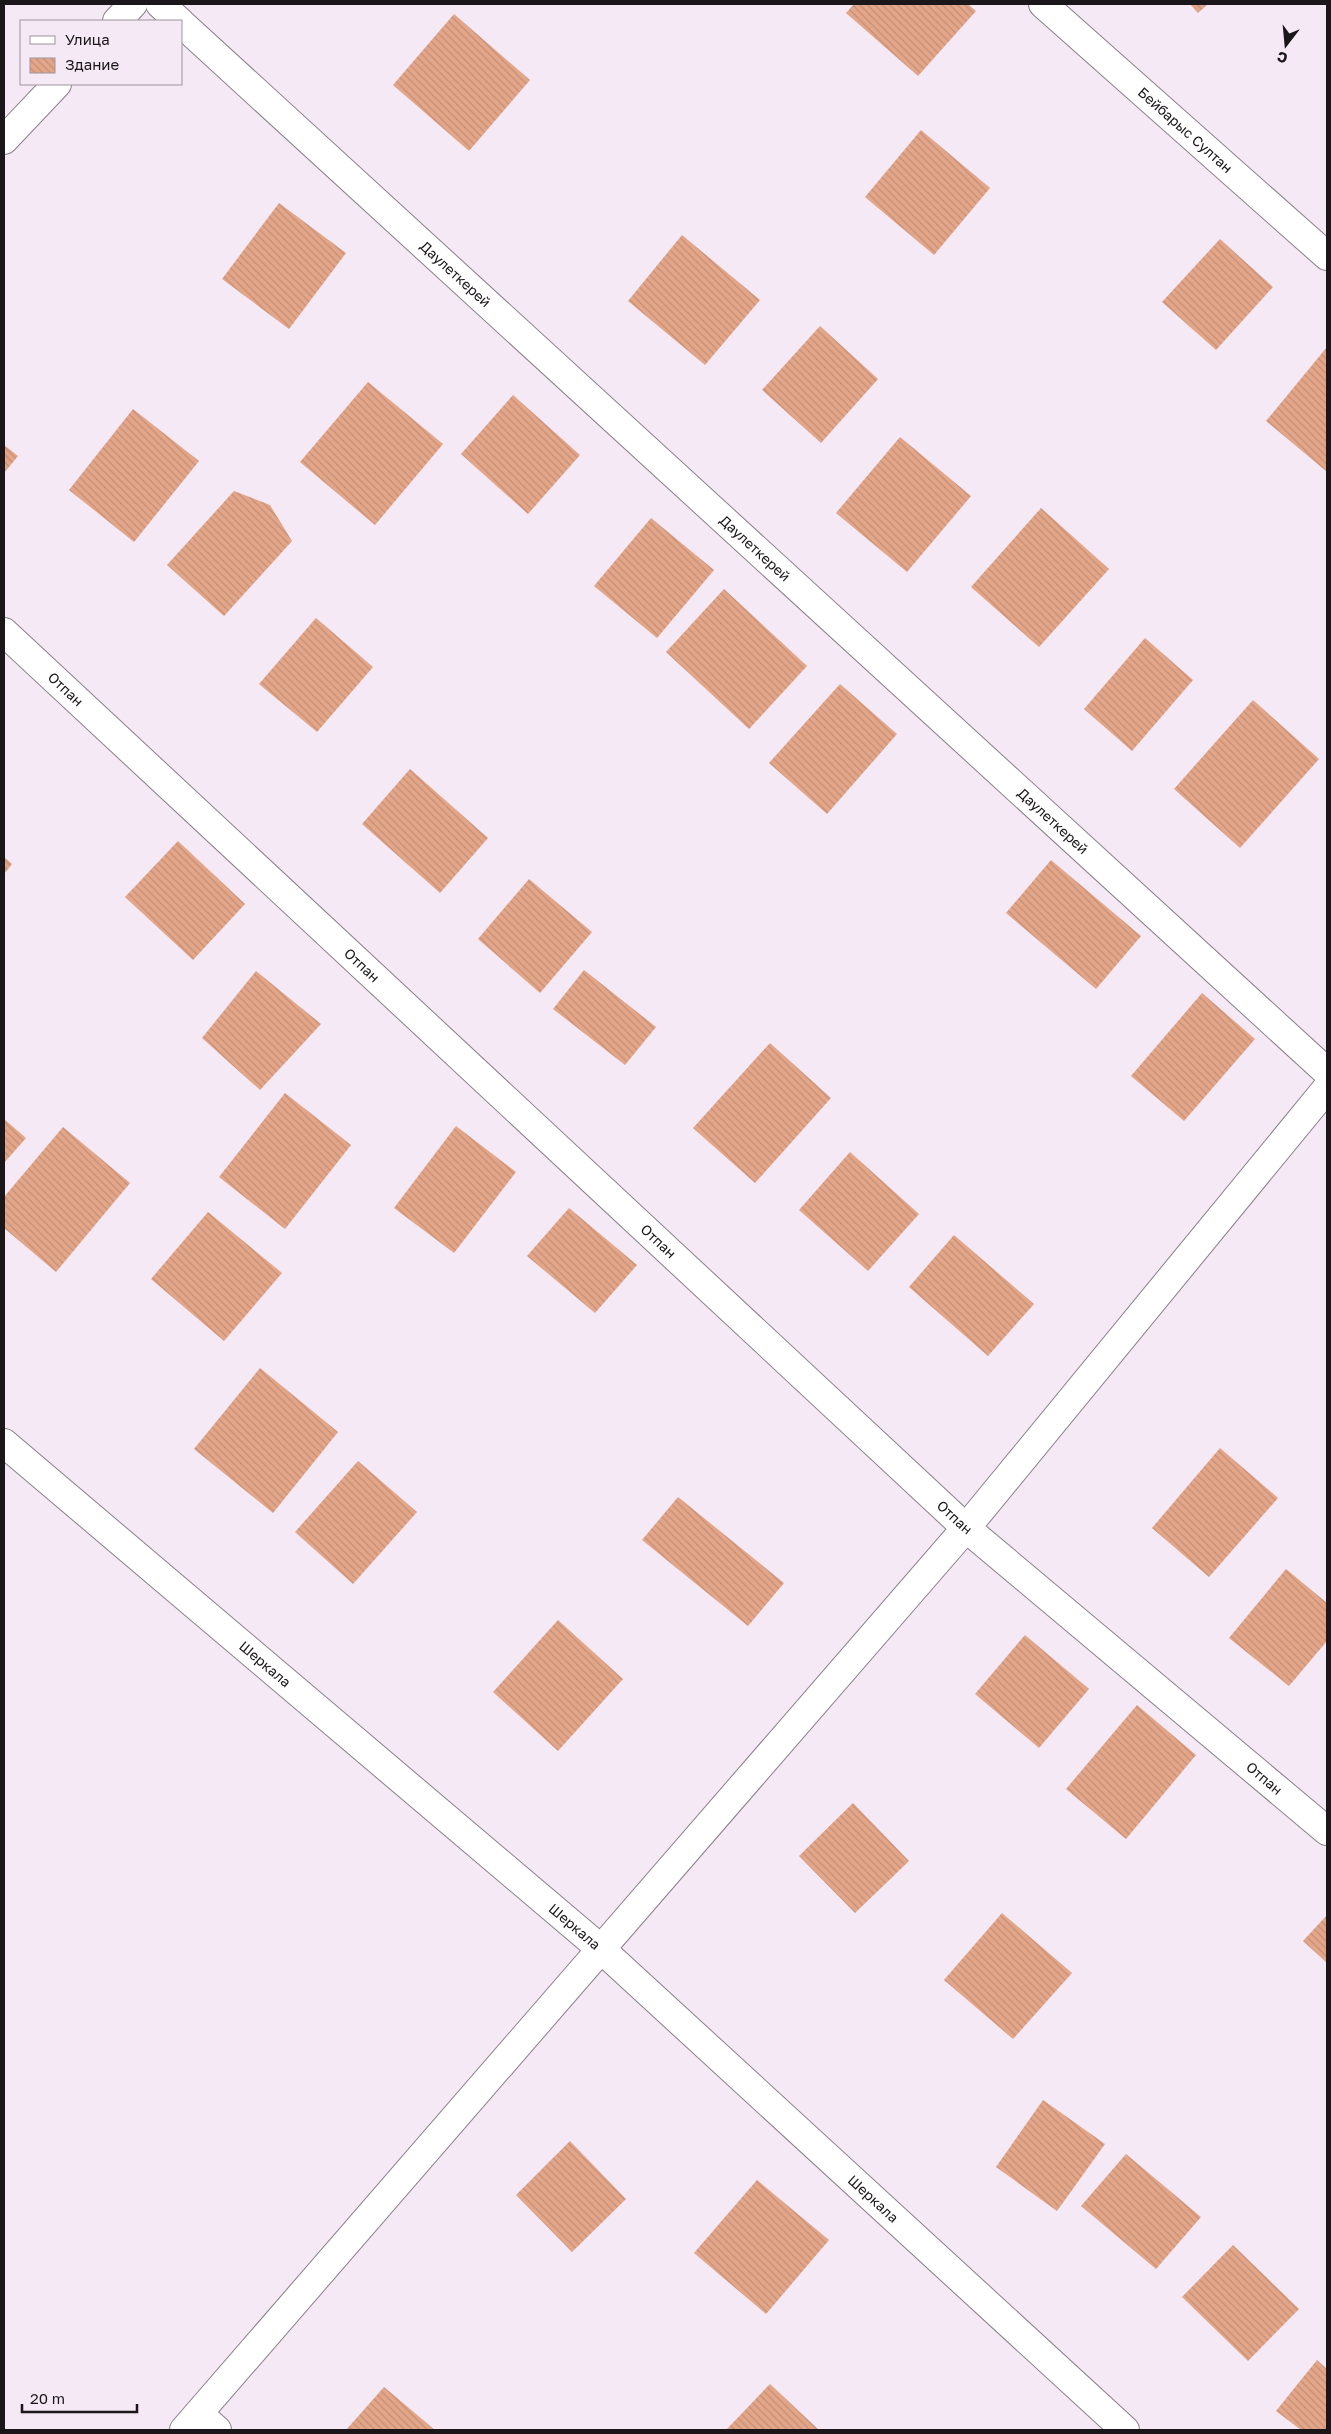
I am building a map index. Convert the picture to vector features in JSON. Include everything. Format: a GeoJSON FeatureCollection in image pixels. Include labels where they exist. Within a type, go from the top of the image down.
{"type":"FeatureCollection","features":[{"type":"Feature","properties":{"kind":"street"},"geometry":{"type":"LineString","coordinates":[[117,20],[133,4]]}},
{"type":"Feature","properties":{"kind":"street","name":"Даулеткерей"},"geometry":{"type":"LineString","coordinates":[[160,4],[178,20]]}},
{"type":"Feature","properties":{"kind":"street","name":"Бейбарыс Султан"},"geometry":{"type":"LineString","coordinates":[[1043,4],[1327,256]]}},
{"type":"Feature","properties":{"kind":"street","name":"Даулеткерей"},"geometry":{"type":"LineString","coordinates":[[182,24],[1327,1072]]}},
{"type":"Feature","properties":{"kind":"street"},"geometry":{"type":"LineString","coordinates":[[4,140],[56,85]]}},
{"type":"Feature","properties":{"kind":"street","name":"Отпан"},"geometry":{"type":"LineString","coordinates":[[4,632],[966,1528],[1327,1831]]}},
{"type":"Feature","properties":{"kind":"street"},"geometry":{"type":"LineString","coordinates":[[200,2425],[601,1949],[966,1528],[1327,1088]]}},
{"type":"Feature","properties":{"kind":"street","name":"Шеркала"},"geometry":{"type":"LineString","coordinates":[[4,1443],[601,1949],[1125,2430]]}},
{"type":"Feature","properties":{"kind":"building"},"geometry":{"type":"Polygon","coordinates":[[[854,4],[968,4],[976,11],[918,76],[846,13],[854,4]]]}},
{"type":"Feature","properties":{"kind":"building"},"geometry":{"type":"Polygon","coordinates":[[[1190,4],[1208,4],[1198,13],[1190,4]]]}},
{"type":"Feature","properties":{"kind":"building"},"geometry":{"type":"Polygon","coordinates":[[[454,14],[530,80],[469,151],[393,85],[454,14]]]}},
{"type":"Feature","properties":{"kind":"building"},"geometry":{"type":"Polygon","coordinates":[[[921,130],[990,188],[934,255],[865,197],[921,130]]]}},
{"type":"Feature","properties":{"kind":"building"},"geometry":{"type":"Polygon","coordinates":[[[279,203],[346,253],[289,329],[222,279],[279,203]]]}},
{"type":"Feature","properties":{"kind":"building"},"geometry":{"type":"Polygon","coordinates":[[[682,235],[760,300],[705,365],[628,301],[682,235]]]}},
{"type":"Feature","properties":{"kind":"building"},"geometry":{"type":"Polygon","coordinates":[[[1220,239],[1273,287],[1216,350],[1162,302],[1220,239]]]}},
{"type":"Feature","properties":{"kind":"building"},"geometry":{"type":"Polygon","coordinates":[[[820,326],[878,379],[821,443],[762,390],[820,326]]]}},
{"type":"Feature","properties":{"kind":"building"},"geometry":{"type":"Polygon","coordinates":[[[1327,347],[1327,469],[1326,471],[1266,421],[1327,347]]]}},
{"type":"Feature","properties":{"kind":"building"},"geometry":{"type":"Polygon","coordinates":[[[368,382],[443,444],[375,525],[300,462],[368,382]]]}},
{"type":"Feature","properties":{"kind":"building"},"geometry":{"type":"Polygon","coordinates":[[[513,395],[580,455],[528,514],[461,454],[513,395]]]}},
{"type":"Feature","properties":{"kind":"building"},"geometry":{"type":"Polygon","coordinates":[[[133,409],[199,461],[134,542],[69,490],[133,409]]]}},
{"type":"Feature","properties":{"kind":"building"},"geometry":{"type":"Polygon","coordinates":[[[900,437],[971,496],[907,572],[836,513],[900,437]]]}},
{"type":"Feature","properties":{"kind":"building"},"geometry":{"type":"Polygon","coordinates":[[[4,445],[18,456],[4,473],[4,445]]]}},
{"type":"Feature","properties":{"kind":"building"},"geometry":{"type":"Polygon","coordinates":[[[234,491],[270,505],[292,541],[224,616],[167,565],[234,491]]]}},
{"type":"Feature","properties":{"kind":"building"},"geometry":{"type":"Polygon","coordinates":[[[1041,508],[1109,569],[1039,647],[971,587],[1041,508]]]}},
{"type":"Feature","properties":{"kind":"building"},"geometry":{"type":"Polygon","coordinates":[[[651,518],[714,570],[657,638],[594,586],[651,518]]]}},
{"type":"Feature","properties":{"kind":"building"},"geometry":{"type":"Polygon","coordinates":[[[724,589],[807,666],[749,729],[666,652],[724,589]]]}},
{"type":"Feature","properties":{"kind":"building"},"geometry":{"type":"Polygon","coordinates":[[[316,618],[373,667],[317,732],[259,684],[316,618]]]}},
{"type":"Feature","properties":{"kind":"building"},"geometry":{"type":"Polygon","coordinates":[[[1145,638],[1193,680],[1132,751],[1084,709],[1145,638]]]}},
{"type":"Feature","properties":{"kind":"building"},"geometry":{"type":"Polygon","coordinates":[[[840,684],[897,734],[827,814],[769,763],[840,684]]]}},
{"type":"Feature","properties":{"kind":"building"},"geometry":{"type":"Polygon","coordinates":[[[1253,700],[1319,759],[1240,848],[1174,789],[1253,700]]]}},
{"type":"Feature","properties":{"kind":"building"},"geometry":{"type":"Polygon","coordinates":[[[410,769],[488,838],[440,893],[362,824],[410,769]]]}},
{"type":"Feature","properties":{"kind":"building"},"geometry":{"type":"Polygon","coordinates":[[[178,841],[245,904],[193,960],[125,897],[178,841]]]}},
{"type":"Feature","properties":{"kind":"building"},"geometry":{"type":"Polygon","coordinates":[[[4,857],[12,864],[4,874],[4,857]]]}},
{"type":"Feature","properties":{"kind":"building"},"geometry":{"type":"Polygon","coordinates":[[[1051,860],[1141,936],[1096,989],[1006,913],[1051,860]]]}},
{"type":"Feature","properties":{"kind":"building"},"geometry":{"type":"Polygon","coordinates":[[[529,879],[592,932],[540,993],[478,939],[529,879]]]}},
{"type":"Feature","properties":{"kind":"building"},"geometry":{"type":"Polygon","coordinates":[[[584,970],[656,1027],[625,1065],[553,1009],[584,970]]]}},
{"type":"Feature","properties":{"kind":"building"},"geometry":{"type":"Polygon","coordinates":[[[256,971],[321,1024],[260,1090],[202,1038],[256,971]]]}},
{"type":"Feature","properties":{"kind":"building"},"geometry":{"type":"Polygon","coordinates":[[[1202,993],[1255,1039],[1184,1121],[1131,1076],[1202,993]]]}},
{"type":"Feature","properties":{"kind":"building"},"geometry":{"type":"Polygon","coordinates":[[[770,1043],[831,1098],[755,1183],[693,1128],[770,1043]]]}},
{"type":"Feature","properties":{"kind":"building"},"geometry":{"type":"Polygon","coordinates":[[[285,1093],[351,1145],[285,1229],[219,1177],[285,1093]]]}},
{"type":"Feature","properties":{"kind":"building"},"geometry":{"type":"Polygon","coordinates":[[[4,1119],[26,1138],[4,1163],[4,1119]]]}},
{"type":"Feature","properties":{"kind":"building"},"geometry":{"type":"Polygon","coordinates":[[[456,1126],[516,1172],[454,1253],[394,1208],[456,1126]]]}},
{"type":"Feature","properties":{"kind":"building"},"geometry":{"type":"Polygon","coordinates":[[[63,1127],[130,1183],[56,1272],[4,1228],[4,1197],[63,1127]]]}},
{"type":"Feature","properties":{"kind":"building"},"geometry":{"type":"Polygon","coordinates":[[[850,1152],[919,1214],[868,1271],[799,1210],[850,1152]]]}},
{"type":"Feature","properties":{"kind":"building"},"geometry":{"type":"Polygon","coordinates":[[[569,1208],[637,1265],[595,1313],[527,1256],[569,1208]]]}},
{"type":"Feature","properties":{"kind":"building"},"geometry":{"type":"Polygon","coordinates":[[[208,1212],[282,1273],[224,1341],[151,1279],[208,1212]]]}},
{"type":"Feature","properties":{"kind":"building"},"geometry":{"type":"Polygon","coordinates":[[[954,1235],[1034,1304],[988,1356],[909,1287],[954,1235]]]}},
{"type":"Feature","properties":{"kind":"building"},"geometry":{"type":"Polygon","coordinates":[[[260,1368],[338,1432],[273,1513],[194,1449],[260,1368]]]}},
{"type":"Feature","properties":{"kind":"building"},"geometry":{"type":"Polygon","coordinates":[[[1220,1448],[1278,1498],[1209,1577],[1152,1528],[1220,1448]]]}},
{"type":"Feature","properties":{"kind":"building"},"geometry":{"type":"Polygon","coordinates":[[[358,1461],[417,1512],[353,1584],[295,1532],[358,1461]]]}},
{"type":"Feature","properties":{"kind":"building"},"geometry":{"type":"Polygon","coordinates":[[[678,1497],[784,1583],[748,1626],[642,1540],[678,1497]]]}},
{"type":"Feature","properties":{"kind":"building"},"geometry":{"type":"Polygon","coordinates":[[[1286,1569],[1327,1603],[1327,1641],[1289,1686],[1229,1638],[1286,1569]]]}},
{"type":"Feature","properties":{"kind":"building"},"geometry":{"type":"Polygon","coordinates":[[[558,1620],[623,1679],[558,1751],[493,1692],[558,1620]]]}},
{"type":"Feature","properties":{"kind":"building"},"geometry":{"type":"Polygon","coordinates":[[[1025,1635],[1089,1689],[1039,1748],[975,1694],[1025,1635]]]}},
{"type":"Feature","properties":{"kind":"building"},"geometry":{"type":"Polygon","coordinates":[[[1137,1705],[1196,1755],[1126,1839],[1066,1789],[1137,1705]]]}},
{"type":"Feature","properties":{"kind":"building"},"geometry":{"type":"Polygon","coordinates":[[[853,1803],[909,1861],[855,1913],[799,1856],[853,1803]]]}},
{"type":"Feature","properties":{"kind":"building"},"geometry":{"type":"Polygon","coordinates":[[[1002,1913],[1072,1973],[1013,2039],[944,1980],[1002,1913]]]}},
{"type":"Feature","properties":{"kind":"building"},"geometry":{"type":"Polygon","coordinates":[[[1327,1915],[1327,1963],[1303,1941],[1327,1915]]]}},
{"type":"Feature","properties":{"kind":"building"},"geometry":{"type":"Polygon","coordinates":[[[1043,2100],[1105,2144],[1057,2211],[996,2167],[1043,2100]]]}},
{"type":"Feature","properties":{"kind":"building"},"geometry":{"type":"Polygon","coordinates":[[[570,2141],[626,2199],[572,2252],[516,2195],[570,2141]]]}},
{"type":"Feature","properties":{"kind":"building"},"geometry":{"type":"Polygon","coordinates":[[[1126,2154],[1201,2217],[1156,2269],[1081,2206],[1126,2154]]]}},
{"type":"Feature","properties":{"kind":"building"},"geometry":{"type":"Polygon","coordinates":[[[757,2180],[829,2240],[766,2314],[694,2253],[757,2180]]]}},
{"type":"Feature","properties":{"kind":"building"},"geometry":{"type":"Polygon","coordinates":[[[1233,2245],[1299,2309],[1248,2361],[1182,2297],[1233,2245]]]}},
{"type":"Feature","properties":{"kind":"building"},"geometry":{"type":"Polygon","coordinates":[[[1317,2360],[1327,2369],[1327,2430],[1301,2430],[1276,2411],[1317,2360]]]}},
{"type":"Feature","properties":{"kind":"building"},"geometry":{"type":"Polygon","coordinates":[[[770,2384],[819,2430],[726,2430],[770,2384]]]}},
{"type":"Feature","properties":{"kind":"building"},"geometry":{"type":"Polygon","coordinates":[[[384,2387],[435,2430],[346,2430],[384,2387]]]}}]}
